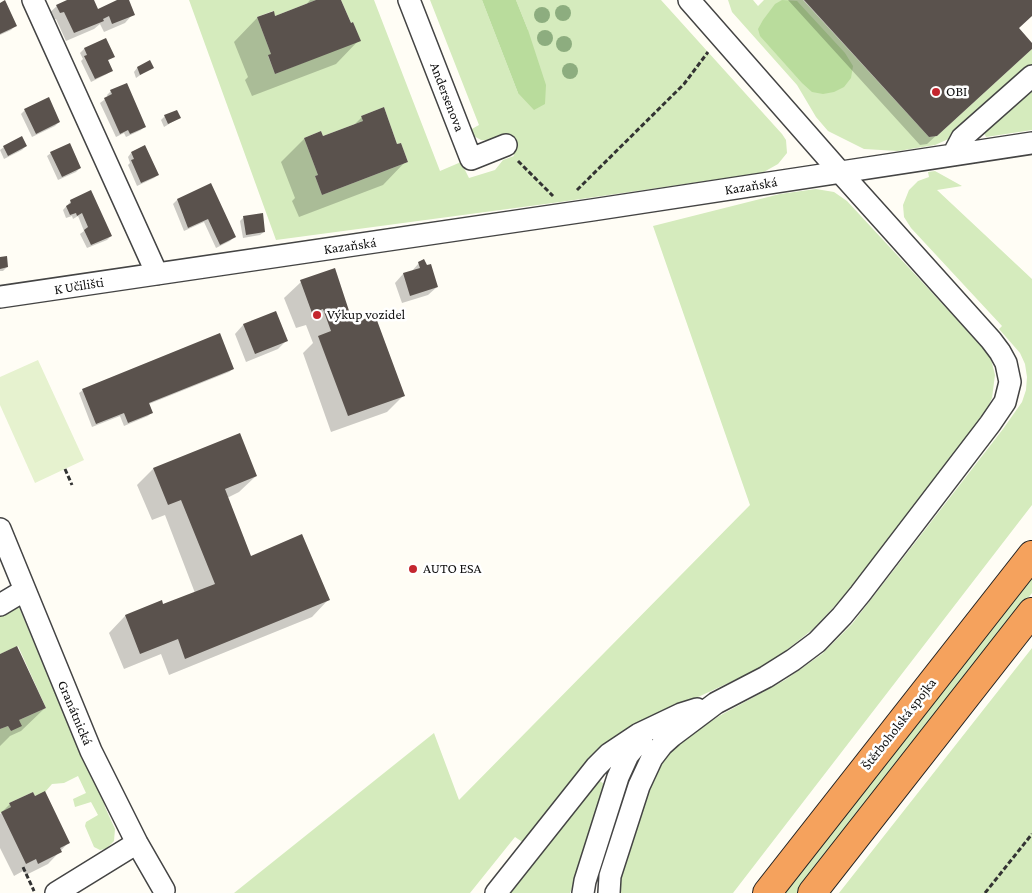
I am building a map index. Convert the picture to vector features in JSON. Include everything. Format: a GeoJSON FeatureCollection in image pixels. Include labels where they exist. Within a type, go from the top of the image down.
{"type":"FeatureCollection","features":[{"type":"Feature","properties":{"kind":"highway","name":"Štěrboholská spojka"},"geometry":{"type":"LineString","coordinates":[[767,893],[1032,555]]}},
{"type":"Feature","properties":{"kind":"highway"},"geometry":{"type":"LineString","coordinates":[[812,893],[1032,612]]}},
{"type":"Feature","properties":{"kind":"highway"},"geometry":{"type":"LineString","coordinates":[[748,893],[896,729]]}},
{"type":"Feature","properties":{"kind":"street"},"geometry":{"type":"LineString","coordinates":[[33,0],[158,274]]}},
{"type":"Feature","properties":{"kind":"street","name":"Andersenova"},"geometry":{"type":"LineString","coordinates":[[409,0],[471,159],[506,145]]}},
{"type":"Feature","properties":{"kind":"street"},"geometry":{"type":"LineString","coordinates":[[609,893],[610,876],[614,862],[639,786],[652,758],[672,736],[716,703],[766,677],[817,642],[860,594],[990,424],[1005,402],[1009,392],[1009,373],[1000,352],[840,172],[696,2]]}},
{"type":"Feature","properties":{"kind":"street"},"geometry":{"type":"LineString","coordinates":[[962,154],[962,138],[1032,76]]}},
{"type":"Feature","properties":{"kind":"street","name":"Kazaňská"},"geometry":{"type":"LineString","coordinates":[[158,274],[1032,143]]}},
{"type":"Feature","properties":{"kind":"street","name":"K Učilišti"},"geometry":{"type":"LineString","coordinates":[[0,297],[158,274]]}},
{"type":"Feature","properties":{"kind":"street","name":"Granátnická"},"geometry":{"type":"LineString","coordinates":[[0,529],[78,722],[137,843],[164,890]]}},
{"type":"Feature","properties":{"kind":"street"},"geometry":{"type":"LineString","coordinates":[[0,605],[25,590]]}},
{"type":"Feature","properties":{"kind":"street"},"geometry":{"type":"LineString","coordinates":[[496,893],[596,767],[624,744],[658,725],[681,714],[716,703]]}},
{"type":"Feature","properties":{"kind":"street"},"geometry":{"type":"LineString","coordinates":[[583,893],[618,778],[635,744],[658,725]]}},
{"type":"Feature","properties":{"kind":"street"},"geometry":{"type":"LineString","coordinates":[[56,893],[137,843]]}},
{"type":"Feature","properties":{"kind":"path"},"geometry":{"type":"LineString","coordinates":[[576,191],[684,84],[710,49]]}},
{"type":"Feature","properties":{"kind":"path"},"geometry":{"type":"LineString","coordinates":[[506,145],[511,154],[556,198]]}},
{"type":"Feature","properties":{"kind":"path"},"geometry":{"type":"LineString","coordinates":[[65,469],[72,485]]}},
{"type":"Feature","properties":{"kind":"path"},"geometry":{"type":"LineString","coordinates":[[985,893],[1032,834]]}},
{"type":"Feature","properties":{"kind":"path"},"geometry":{"type":"LineString","coordinates":[[22,867],[34,891]]}},
{"type":"Feature","properties":{"kind":"green space"},"geometry":{"type":"Polygon","coordinates":[[[189,0],[316,0],[275,16],[273,11],[257,17],[271,54],[268,56],[275,74],[360,40],[341,0],[374,0],[440,171],[461,162],[469,178],[495,170],[503,160],[514,156],[506,136],[492,141],[481,140],[472,135],[470,130],[479,125],[430,0],[482,0],[518,93],[528,30],[516,0],[661,0],[786,140],[787,153],[778,164],[762,173],[276,240],[189,0]],[[384,107],[361,116],[363,121],[323,136],[321,131],[304,138],[318,175],[315,176],[322,195],[408,162],[401,143],[397,144],[384,107]]]}},
{"type":"Feature","properties":{"kind":"green space"},"geometry":{"type":"Polygon","coordinates":[[[482,0],[516,0],[546,85],[545,104],[534,110],[518,93],[482,0]]]}},
{"type":"Feature","properties":{"kind":"green space"},"geometry":{"type":"Polygon","coordinates":[[[728,0],[753,0],[758,6],[764,0],[803,0],[929,137],[937,136],[1032,49],[1032,68],[962,133],[935,145],[898,151],[864,149],[828,131],[816,117],[797,85],[732,12],[728,0]]]}},
{"type":"Feature","properties":{"kind":"green space"},"geometry":{"type":"Polygon","coordinates":[[[782,0],[797,1],[845,53],[853,66],[851,78],[844,87],[834,92],[823,94],[812,92],[760,36],[758,29],[763,20],[775,4],[782,0]]]}},
{"type":"Feature","properties":{"kind":"green space"},"geometry":{"type":"Polygon","coordinates":[[[1032,89],[1032,130],[986,137],[984,133],[1032,89]]]}},
{"type":"Feature","properties":{"kind":"green space"},"geometry":{"type":"Polygon","coordinates":[[[935,171],[962,186],[937,190],[1032,279],[1032,505],[733,893],[620,893],[619,882],[649,786],[661,762],[697,730],[785,680],[822,654],[852,624],[1022,402],[1026,390],[1027,377],[1025,364],[1020,353],[999,329],[1002,326],[911,228],[904,217],[903,205],[909,190],[918,181],[929,177],[928,172],[935,171]]]}},
{"type":"Feature","properties":{"kind":"green space"},"geometry":{"type":"Polygon","coordinates":[[[816,189],[834,192],[847,201],[986,351],[991,359],[995,375],[992,398],[985,413],[868,567],[813,629],[779,656],[752,672],[642,723],[524,843],[515,837],[470,893],[234,893],[434,733],[459,800],[750,505],[653,226],[780,194],[816,189]]]}},
{"type":"Feature","properties":{"kind":"green space"},"geometry":{"type":"Polygon","coordinates":[[[38,360],[84,460],[35,483],[0,405],[0,377],[38,360]]]}},
{"type":"Feature","properties":{"kind":"green space"},"geometry":{"type":"Polygon","coordinates":[[[1032,576],[1032,593],[797,893],[783,893],[1032,576]]]}},
{"type":"Feature","properties":{"kind":"green space"},"geometry":{"type":"Polygon","coordinates":[[[19,607],[68,724],[103,797],[105,807],[115,829],[114,841],[106,849],[100,850],[94,847],[85,826],[86,822],[98,815],[91,802],[75,807],[73,799],[86,793],[78,776],[64,783],[52,784],[45,792],[35,796],[33,792],[9,803],[11,807],[0,813],[0,729],[8,726],[11,731],[19,720],[46,708],[18,646],[0,654],[0,616],[19,607]]]}},
{"type":"Feature","properties":{"kind":"green space"},"geometry":{"type":"Polygon","coordinates":[[[1032,648],[1032,893],[839,893],[1032,648]]]}},
{"type":"Feature","properties":{"kind":"green space"},"geometry":{"type":"Polygon","coordinates":[[[600,781],[606,787],[584,860],[570,893],[508,893],[596,782],[600,781]]]}},
{"type":"Feature","properties":{"kind":"building"},"geometry":{"type":"Polygon","coordinates":[[[5,0],[17,26],[0,34],[0,3],[5,0]]]}},
{"type":"Feature","properties":{"kind":"building"},"geometry":{"type":"Polygon","coordinates":[[[67,0],[94,0],[98,9],[117,0],[129,0],[135,15],[112,24],[109,16],[103,19],[104,21],[74,33],[64,12],[60,13],[56,5],[67,0]]]}},
{"type":"Feature","properties":{"kind":"building"},"geometry":{"type":"Polygon","coordinates":[[[316,0],[341,0],[361,41],[275,74],[268,55],[271,54],[257,17],[274,11],[275,16],[316,0]]]}},
{"type":"Feature","properties":{"kind":"building","name":"OBI"},"geometry":{"type":"Polygon","coordinates":[[[804,0],[1032,0],[1032,16],[1019,28],[1032,43],[1032,49],[937,136],[929,137],[804,0]]]}},
{"type":"Feature","properties":{"kind":"building"},"geometry":{"type":"Polygon","coordinates":[[[106,38],[115,57],[108,60],[113,71],[95,79],[84,56],[87,55],[84,48],[106,38]]]}},
{"type":"Feature","properties":{"kind":"building"},"geometry":{"type":"Polygon","coordinates":[[[150,60],[154,68],[140,75],[137,67],[150,60]]]}},
{"type":"Feature","properties":{"kind":"building"},"geometry":{"type":"Polygon","coordinates":[[[127,83],[146,127],[130,134],[128,130],[120,134],[104,98],[112,94],[110,90],[127,83]]]}},
{"type":"Feature","properties":{"kind":"building"},"geometry":{"type":"Polygon","coordinates":[[[49,97],[60,122],[36,134],[24,109],[49,97]]]}},
{"type":"Feature","properties":{"kind":"building"},"geometry":{"type":"Polygon","coordinates":[[[384,107],[397,144],[401,143],[408,162],[322,195],[315,176],[318,175],[304,138],[321,131],[323,136],[363,121],[361,116],[384,107]]]}},
{"type":"Feature","properties":{"kind":"building"},"geometry":{"type":"Polygon","coordinates":[[[177,110],[181,118],[168,124],[164,115],[177,110]]]}},
{"type":"Feature","properties":{"kind":"building"},"geometry":{"type":"Polygon","coordinates":[[[22,136],[27,146],[8,156],[3,146],[22,136]]]}},
{"type":"Feature","properties":{"kind":"building"},"geometry":{"type":"Polygon","coordinates":[[[70,143],[81,168],[62,177],[50,152],[70,143]]]}},
{"type":"Feature","properties":{"kind":"building"},"geometry":{"type":"Polygon","coordinates":[[[145,145],[159,175],[141,183],[131,160],[134,159],[131,152],[145,145]]]}},
{"type":"Feature","properties":{"kind":"building"},"geometry":{"type":"Polygon","coordinates":[[[211,183],[236,237],[220,245],[208,219],[188,228],[177,199],[211,183]]]}},
{"type":"Feature","properties":{"kind":"building"},"geometry":{"type":"Polygon","coordinates":[[[91,190],[112,236],[91,245],[84,230],[88,227],[82,213],[77,216],[76,213],[70,215],[66,206],[71,203],[70,200],[91,190]]]}},
{"type":"Feature","properties":{"kind":"building"},"geometry":{"type":"Polygon","coordinates":[[[263,213],[265,232],[246,235],[243,216],[263,213]]]}},
{"type":"Feature","properties":{"kind":"building"},"geometry":{"type":"Polygon","coordinates":[[[7,256],[8,267],[0,269],[0,257],[7,256]]]}},
{"type":"Feature","properties":{"kind":"building"},"geometry":{"type":"Polygon","coordinates":[[[424,259],[427,265],[431,264],[438,287],[410,296],[403,273],[420,268],[418,262],[424,259]]]}},
{"type":"Feature","properties":{"kind":"building"},"geometry":{"type":"Polygon","coordinates":[[[335,268],[353,323],[375,315],[405,396],[348,416],[318,336],[331,331],[323,309],[312,313],[300,280],[335,268]]]}},
{"type":"Feature","properties":{"kind":"building"},"geometry":{"type":"Polygon","coordinates":[[[276,311],[288,341],[255,354],[243,324],[276,311]]]}},
{"type":"Feature","properties":{"kind":"building"},"geometry":{"type":"Polygon","coordinates":[[[220,333],[234,369],[149,403],[153,413],[128,423],[124,413],[96,424],[82,389],[220,333]]]}},
{"type":"Feature","properties":{"kind":"building"},"geometry":{"type":"Polygon","coordinates":[[[240,433],[257,476],[225,489],[251,556],[302,534],[330,600],[185,659],[178,639],[140,654],[125,615],[162,600],[163,604],[215,584],[181,500],[168,505],[153,468],[240,433]]]}},
{"type":"Feature","properties":{"kind":"building"},"geometry":{"type":"Polygon","coordinates":[[[17,646],[46,708],[19,720],[22,726],[11,731],[8,726],[0,729],[0,654],[17,646]]]}},
{"type":"Feature","properties":{"kind":"building"},"geometry":{"type":"Polygon","coordinates":[[[45,791],[70,843],[60,848],[62,852],[38,864],[36,859],[26,864],[1,812],[11,807],[9,803],[33,792],[35,796],[45,791]]]}},
{"type":"Feature","properties":{"kind":"place","name":"OBI"},"geometry":{"type":"Point","coordinates":[936,92]}},
{"type":"Feature","properties":{"kind":"place","name":"Výkup vozidel"},"geometry":{"type":"Point","coordinates":[317,315]}},
{"type":"Feature","properties":{"kind":"place","name":"AUTO ESA"},"geometry":{"type":"Point","coordinates":[413,569]}}]}
